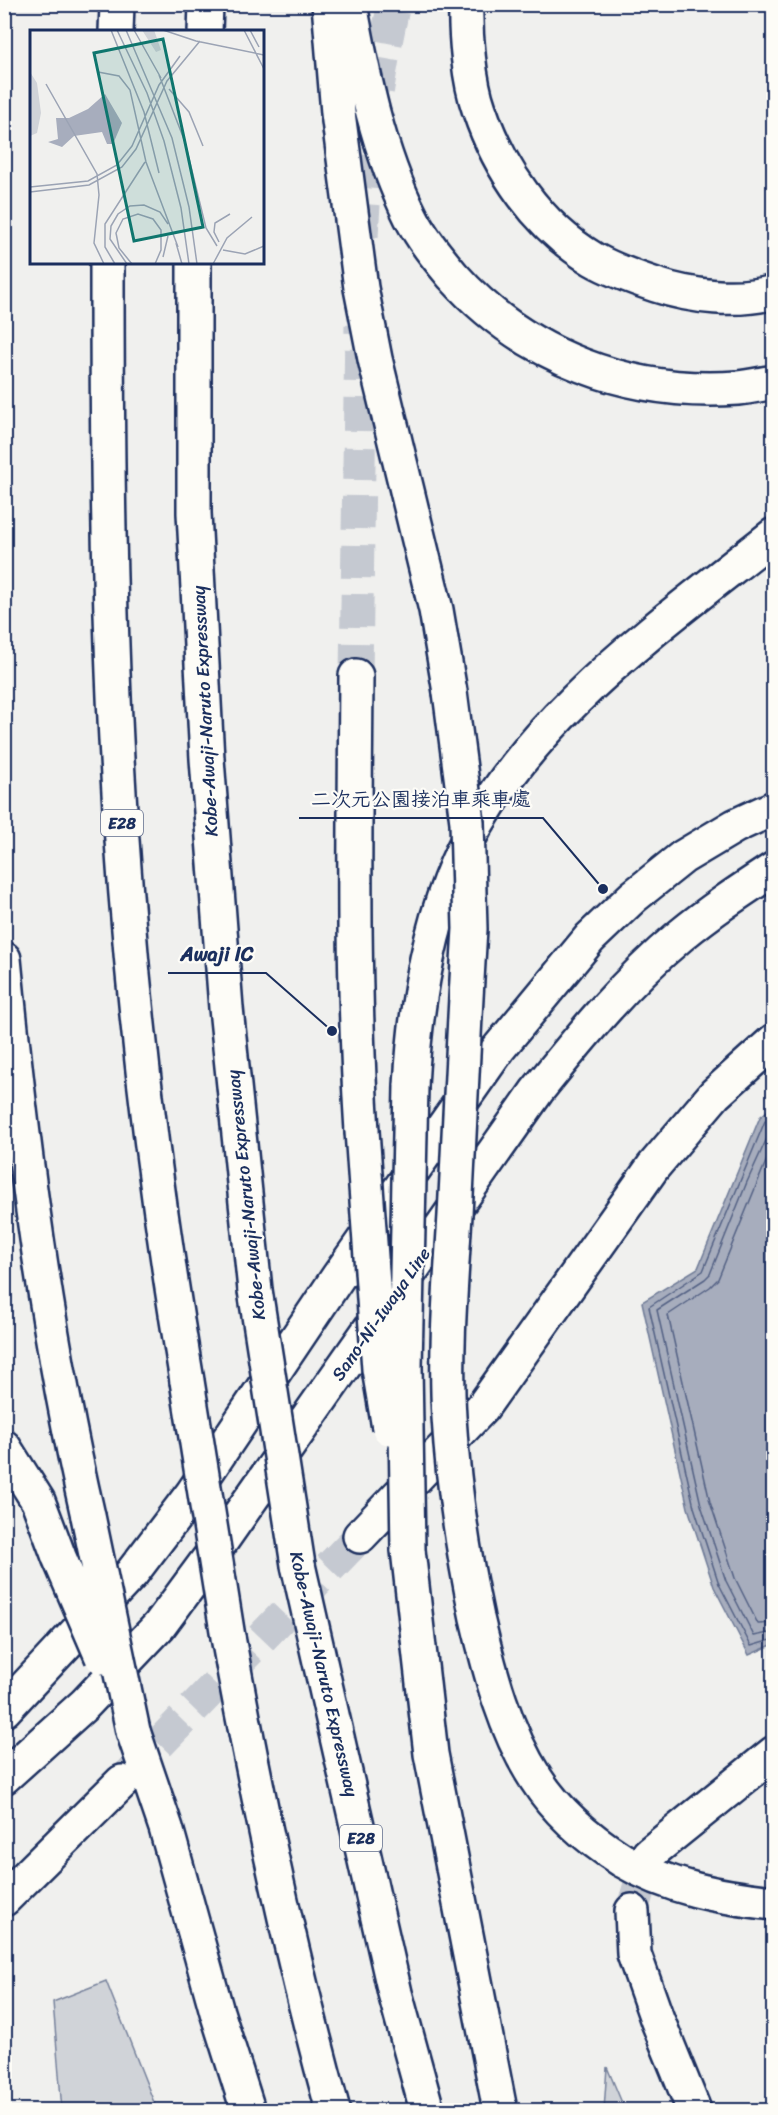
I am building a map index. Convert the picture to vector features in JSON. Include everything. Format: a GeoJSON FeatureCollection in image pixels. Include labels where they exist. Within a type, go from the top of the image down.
{"type":"FeatureCollection","features":[{"type":"Feature","properties":{"kind":"main road"},"geometry":{"type":"LineString","coordinates":[[116,30],[117,4]]}},
{"type":"Feature","properties":{"kind":"main road"},"geometry":{"type":"LineString","coordinates":[[205,30],[206,4]]}},
{"type":"Feature","properties":{"kind":"main road"},"geometry":{"type":"LineString","coordinates":[[329,4],[338,112],[361,288],[375,358],[436,610],[450,692],[467,822],[470,929],[448,1334],[449,1417],[458,1508],[469,1578],[497,1694],[514,1739],[536,1780],[565,1815],[598,1845],[635,1857]]}},
{"type":"Feature","properties":{"kind":"main road"},"geometry":{"type":"LineString","coordinates":[[350,4],[369,98],[394,181],[412,219],[436,256],[468,292],[503,323],[541,347],[586,368],[638,382],[690,388],[739,388],[774,382]]}},
{"type":"Feature","properties":{"kind":"main road"},"geometry":{"type":"LineString","coordinates":[[466,4],[469,59],[478,107],[498,154],[524,196],[558,233],[594,259],[635,278],[675,291],[720,297],[774,292]]}},
{"type":"Feature","properties":{"kind":"main road","name":"E28"},"geometry":{"type":"LineString","coordinates":[[107,264],[107,514],[117,760],[137,1026],[169,1278],[254,1784],[306,2014],[333,2110]]}},
{"type":"Feature","properties":{"kind":"main road","name":"Kobe-Awaji-Naruto Expressway"},"geometry":{"type":"LineString","coordinates":[[194,264],[194,513],[207,759],[226,1008],[255,1290],[298,1565],[395,1993],[427,2110]]}},
{"type":"Feature","properties":{"kind":"main road"},"geometry":{"type":"LineString","coordinates":[[408,1550],[405,1366],[411,1086],[419,1003],[440,911],[457,863],[485,812],[516,766],[556,720],[597,680],[649,635],[774,535]]}},
{"type":"Feature","properties":{"kind":"main road"},"geometry":{"type":"LineString","coordinates":[[356,676],[355,915],[359,1082],[379,1369],[408,1550],[431,1754],[500,2110]]}},
{"type":"Feature","properties":{"kind":"main road"},"geometry":{"type":"LineString","coordinates":[[4,1710],[132,1573],[192,1494],[331,1287],[499,1048],[590,938],[633,897],[683,857],[735,826],[774,808]]}},
{"type":"Feature","properties":{"kind":"main road","name":"Sano-Ni-Iwaya Line"},"geometry":{"type":"LineString","coordinates":[[4,1777],[85,1704],[159,1626],[213,1553],[537,1091],[588,1028],[680,936],[730,898],[774,869]]}},
{"type":"Feature","properties":{"kind":"main road"},"geometry":{"type":"LineString","coordinates":[[4,959],[17,1090],[52,1341],[70,1438],[133,1731]]}},
{"type":"Feature","properties":{"kind":"main road"},"geometry":{"type":"LineString","coordinates":[[360,1536],[482,1408],[653,1167],[715,1094],[774,1041]]}},
{"type":"Feature","properties":{"kind":"main road"},"geometry":{"type":"LineString","coordinates":[[4,1447],[38,1501],[59,1557],[133,1731],[166,1828],[217,2012],[248,2110]]}},
{"type":"Feature","properties":{"kind":"main road"},"geometry":{"type":"LineString","coordinates":[[635,1857],[774,1753]]}},
{"type":"Feature","properties":{"kind":"main road"},"geometry":{"type":"LineString","coordinates":[[4,1899],[122,1782]]}},
{"type":"Feature","properties":{"kind":"main road"},"geometry":{"type":"LineString","coordinates":[[635,1857],[637,1869],[676,1886],[724,1898],[774,1904]]}},
{"type":"Feature","properties":{"kind":"main road"},"geometry":{"type":"LineString","coordinates":[[632,1911],[634,1954],[657,2019],[694,2110]]}},
{"type":"Feature","properties":{"kind":"shaded area"},"geometry":{"type":"Polygon","coordinates":[[[106,1981],[157,2110],[62,2110],[53,2002],[106,1981]]]}},
{"type":"Feature","properties":{"kind":"shaded area"},"geometry":{"type":"Polygon","coordinates":[[[607,2067],[625,2110],[604,2110],[607,2067]]]}},
{"type":"Feature","properties":{"kind":"water"},"geometry":{"type":"Polygon","coordinates":[[[773,1106],[774,1644],[749,1655],[714,1587],[688,1508],[642,1302],[698,1268],[760,1117],[773,1106]]]}},
{"type":"Feature","properties":{"kind":"tunnel"},"geometry":{"type":"LineString","coordinates":[[362,237],[373,120],[394,4]]}},
{"type":"Feature","properties":{"kind":"tunnel"},"geometry":{"type":"LineString","coordinates":[[356,676],[361,325]]}},
{"type":"Feature","properties":{"kind":"tunnel"},"geometry":{"type":"LineString","coordinates":[[125,1779],[360,1536]]}},
{"type":"Feature","properties":{"kind":"tunnel"},"geometry":{"type":"LineString","coordinates":[[632,1911],[649,1854]]}},
{"type":"Feature","properties":{"kind":"place","name":"二次元公園接泊車乘車處"},"geometry":{"type":"Point","coordinates":[603,889]}},
{"type":"Feature","properties":{"kind":"place","name":"Awaji IC"},"geometry":{"type":"Point","coordinates":[332,1031]}}]}
